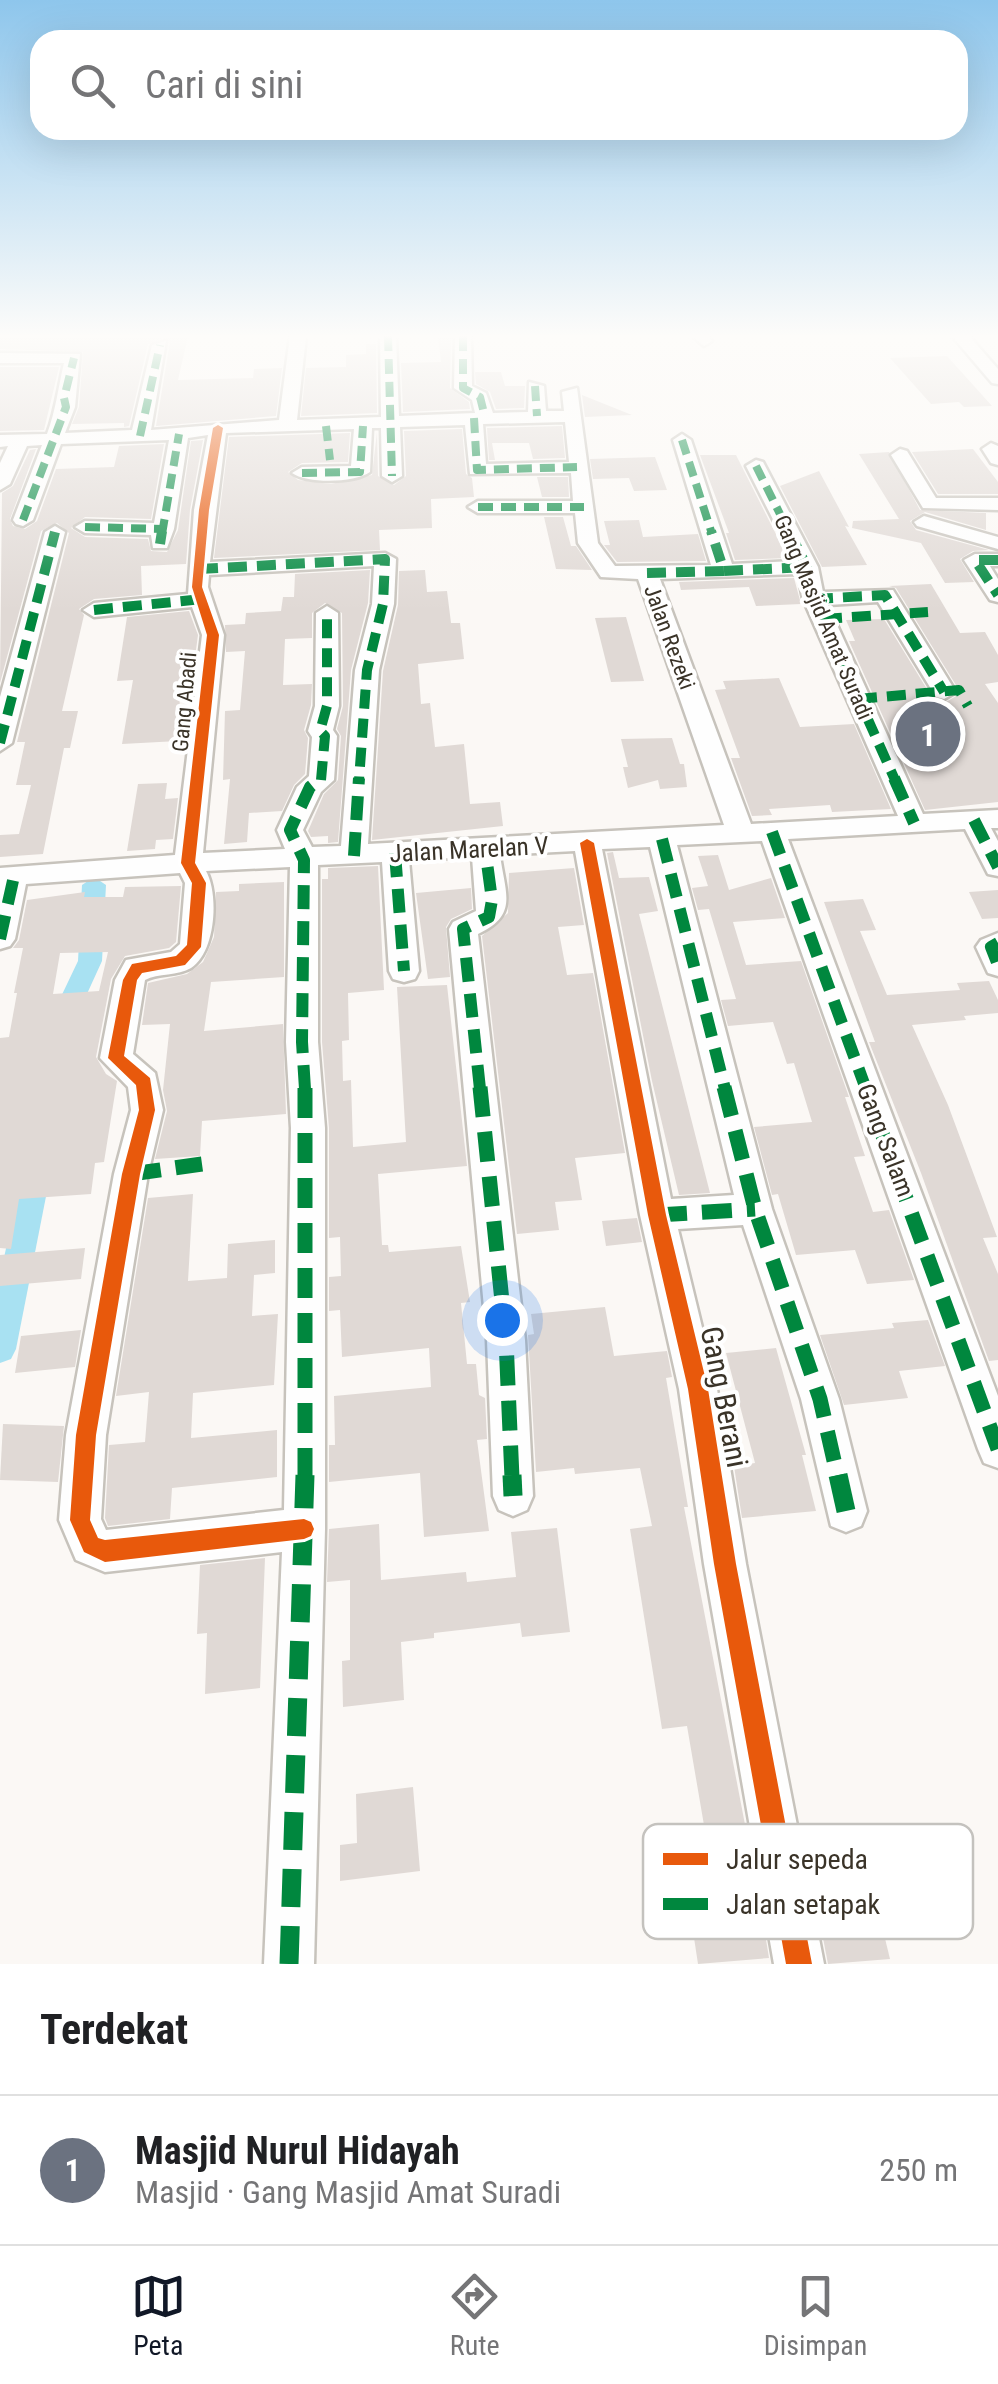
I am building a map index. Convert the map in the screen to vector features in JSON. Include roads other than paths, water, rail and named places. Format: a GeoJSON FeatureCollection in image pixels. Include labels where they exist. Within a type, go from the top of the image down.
{"type":"FeatureCollection","features":[{"type":"Feature","properties":{"kind":"street"},"geometry":{"type":"LineString","coordinates":[[23,520],[59,428]]}},
{"type":"Feature","properties":{"kind":"street"},"geometry":{"type":"LineString","coordinates":[[140,436],[142,428]]}},
{"type":"Feature","properties":{"kind":"street","name":"Gang Abadi"},"geometry":{"type":"LineString","coordinates":[[218,428],[198,588],[213,635],[188,863],[199,883],[194,947],[180,962],[137,968],[130,980],[116,1058],[144,1082],[147,1110],[113,1274],[86,1435],[80,1520],[91,1545],[105,1552],[304,1529]]}},
{"type":"Feature","properties":{"kind":"street"},"geometry":{"type":"LineString","coordinates":[[0,484],[10,440],[178,434],[230,428]]}},
{"type":"Feature","properties":{"kind":"street"},"geometry":{"type":"LineString","coordinates":[[326,428],[330,460]]}},
{"type":"Feature","properties":{"kind":"street"},"geometry":{"type":"LineString","coordinates":[[302,473],[360,472],[363,428]]}},
{"type":"Feature","properties":{"kind":"street"},"geometry":{"type":"LineString","coordinates":[[388,428],[392,476]]}},
{"type":"Feature","properties":{"kind":"street"},"geometry":{"type":"LineString","coordinates":[[479,428],[477,470],[577,467]]}},
{"type":"Feature","properties":{"kind":"street","name":"Jalan Rezeki"},"geometry":{"type":"LineString","coordinates":[[573,428],[588,543],[605,569],[614,573],[647,573],[756,833]]}},
{"type":"Feature","properties":{"kind":"street"},"geometry":{"type":"LineString","coordinates":[[85,527],[162,536],[178,434]]}},
{"type":"Feature","properties":{"kind":"street"},"geometry":{"type":"LineString","coordinates":[[682,440],[724,571]]}},
{"type":"Feature","properties":{"kind":"street"},"geometry":{"type":"LineString","coordinates":[[900,455],[930,504],[998,504]]}},
{"type":"Feature","properties":{"kind":"street","name":"Gang Masjid Amat Suradi"},"geometry":{"type":"LineString","coordinates":[[756,466],[807,566],[818,609],[914,823]]}},
{"type":"Feature","properties":{"kind":"street"},"geometry":{"type":"LineString","coordinates":[[478,507],[584,507]]}},
{"type":"Feature","properties":{"kind":"street"},"geometry":{"type":"LineString","coordinates":[[924,522],[998,544]]}},
{"type":"Feature","properties":{"kind":"street"},"geometry":{"type":"LineString","coordinates":[[0,743],[55,532]]}},
{"type":"Feature","properties":{"kind":"street"},"geometry":{"type":"LineString","coordinates":[[199,569],[385,558],[383,604],[367,670],[354,856]]}},
{"type":"Feature","properties":{"kind":"street"},"geometry":{"type":"LineString","coordinates":[[998,560],[975,560],[998,595]]}},
{"type":"Feature","properties":{"kind":"street"},"geometry":{"type":"LineString","coordinates":[[647,573],[807,566]]}},
{"type":"Feature","properties":{"kind":"street"},"geometry":{"type":"LineString","coordinates":[[94,610],[202,599]]}},
{"type":"Feature","properties":{"kind":"street"},"geometry":{"type":"LineString","coordinates":[[818,609],[928,612]]}},
{"type":"Feature","properties":{"kind":"street"},"geometry":{"type":"LineString","coordinates":[[289,1964],[304,1529],[308,1128],[302,1042],[304,860],[290,830],[310,787],[321,780],[325,736],[320,731],[327,706],[327,612]]}},
{"type":"Feature","properties":{"kind":"street"},"geometry":{"type":"LineString","coordinates":[[896,613],[944,692]]}},
{"type":"Feature","properties":{"kind":"street"},"geometry":{"type":"LineString","coordinates":[[986,819],[998,867]]}},
{"type":"Feature","properties":{"kind":"street","name":"Jalan Marelan V"},"geometry":{"type":"LineString","coordinates":[[7,877],[188,863],[304,860],[986,819]]}},
{"type":"Feature","properties":{"kind":"street","name":"Gang Salam"},"geometry":{"type":"LineString","coordinates":[[756,833],[998,1448]]}},
{"type":"Feature","properties":{"kind":"street"},"geometry":{"type":"LineString","coordinates":[[656,839],[746,1202],[820,1399],[846,1512]]}},
{"type":"Feature","properties":{"kind":"street","name":"Gang Berani"},"geometry":{"type":"LineString","coordinates":[[587,842],[656,1215],[698,1389],[725,1564],[773,1824]]}},
{"type":"Feature","properties":{"kind":"street"},"geometry":{"type":"LineString","coordinates":[[486,848],[492,900],[489,917],[463,929],[506,1340],[513,1496]]}},
{"type":"Feature","properties":{"kind":"street"},"geometry":{"type":"LineString","coordinates":[[395,853],[404,972]]}},
{"type":"Feature","properties":{"kind":"street"},"geometry":{"type":"LineString","coordinates":[[0,940],[7,877]]}},
{"type":"Feature","properties":{"kind":"street"},"geometry":{"type":"LineString","coordinates":[[998,943],[990,947],[998,965]]}},
{"type":"Feature","properties":{"kind":"street"},"geometry":{"type":"LineString","coordinates":[[656,1215],[746,1202]]}},
{"type":"Feature","properties":{"kind":"street","name":"Gang Berani"},"geometry":{"type":"LineString","coordinates":[[794,1939],[799,1964]]}},
{"type":"Feature","properties":{"kind":"waterway"},"geometry":{"type":"LineString","coordinates":[[61,1024],[90,961],[94,885]]}},
{"type":"Feature","properties":{"kind":"waterway"},"geometry":{"type":"LineString","coordinates":[[0,1349],[38,1166]]}},
{"type":"Feature","properties":{"kind":"place","name":"Masjid Nurul Hidayah"},"geometry":{"type":"Point","coordinates":[928,734]}}]}
